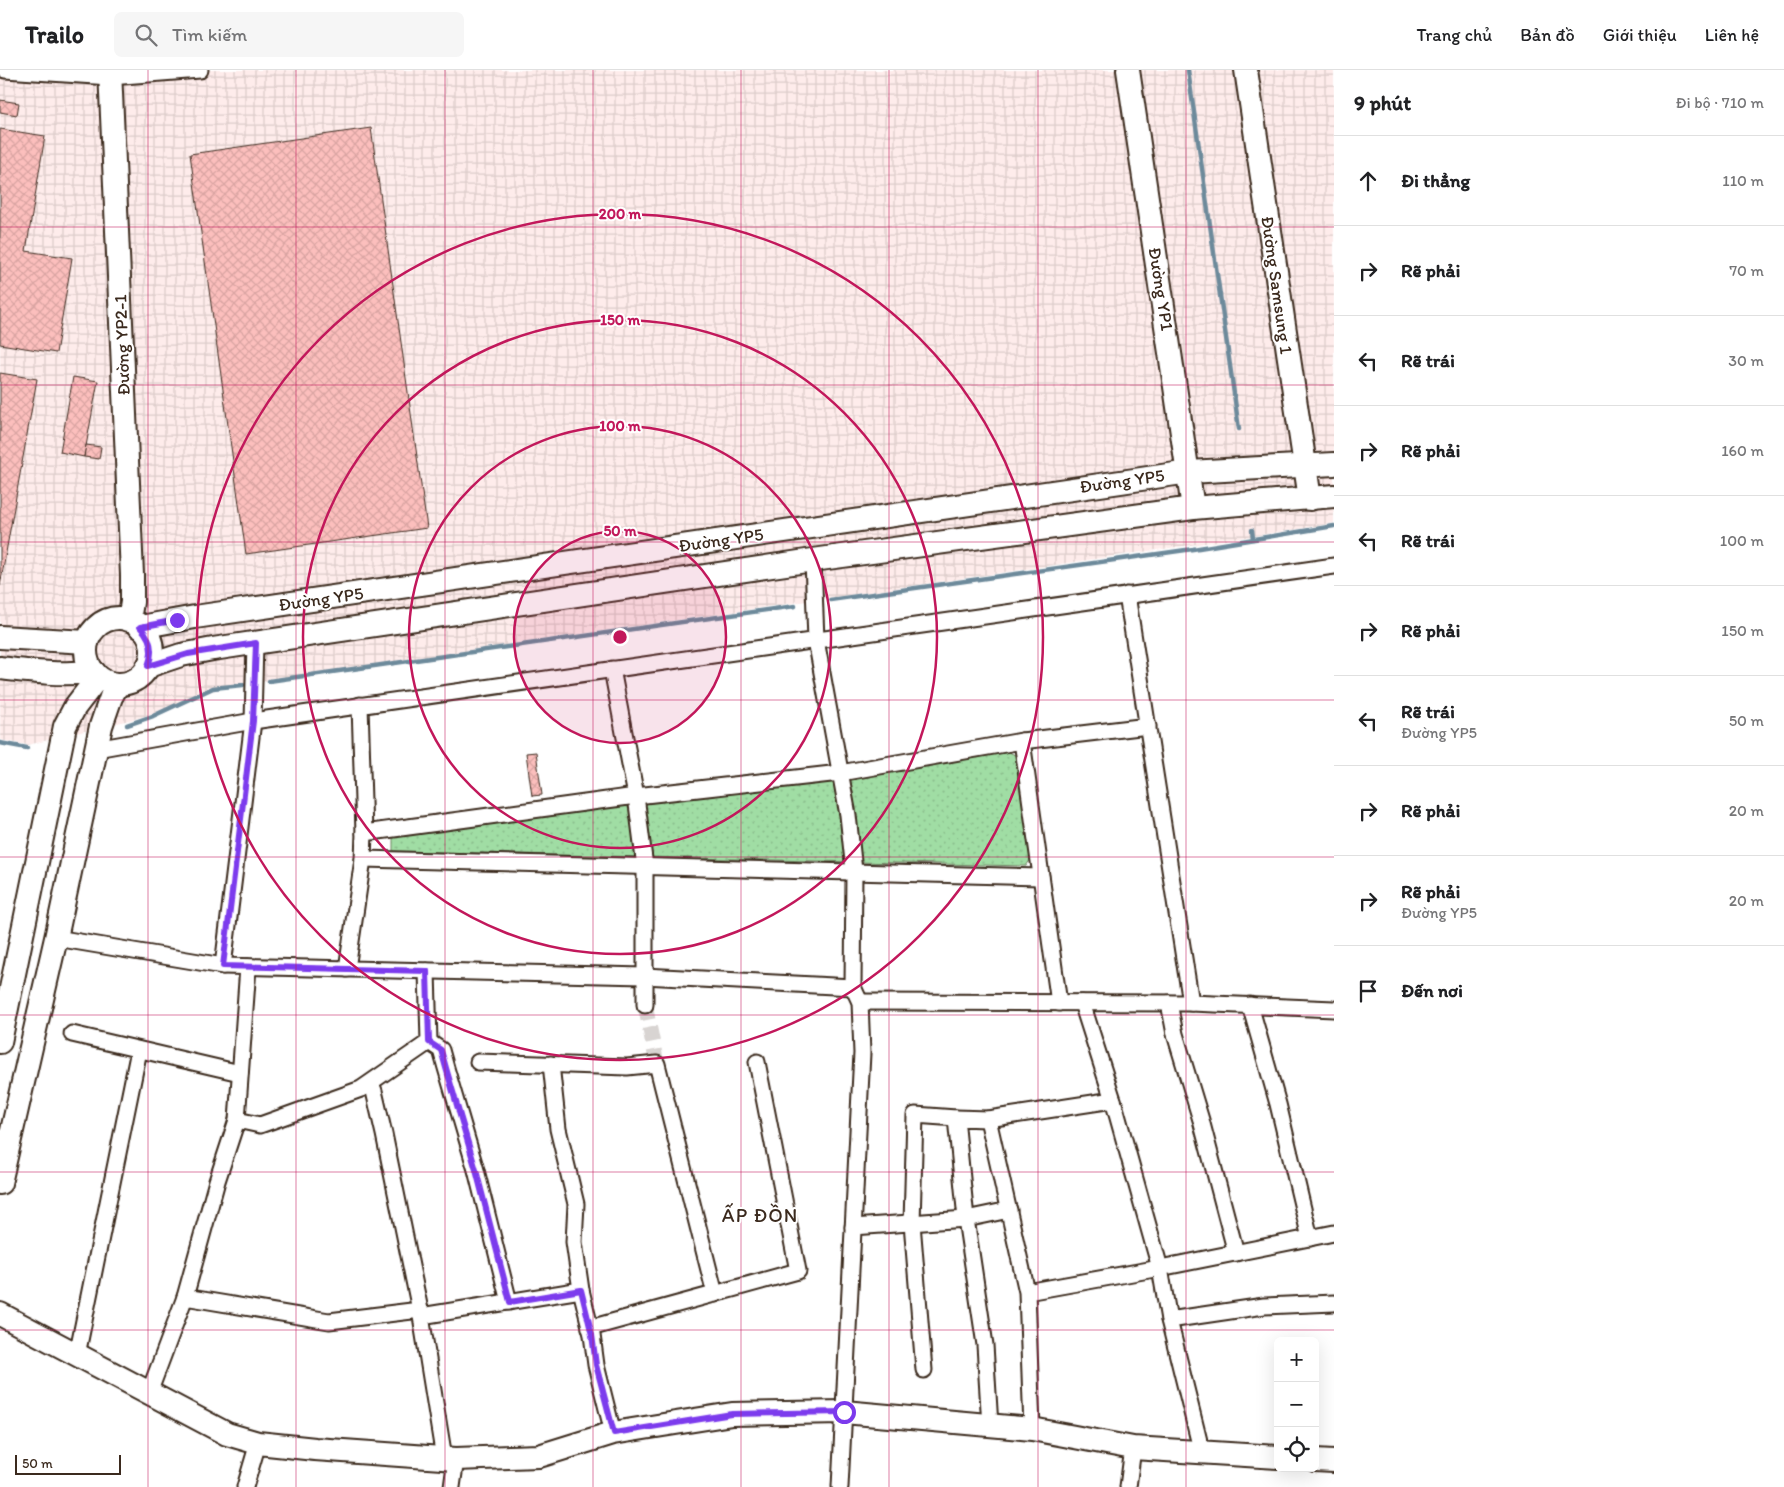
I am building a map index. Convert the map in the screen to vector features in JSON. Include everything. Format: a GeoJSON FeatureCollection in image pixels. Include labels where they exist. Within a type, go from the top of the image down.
{"type":"FeatureCollection","features":[{"type":"Feature","properties":{"kind":"main road","name":"Đường YP1"},"geometry":{"type":"LineString","coordinates":[[1128,70],[1193,508]]}},
{"type":"Feature","properties":{"kind":"main road","name":"Đường Samsung 1"},"geometry":{"type":"LineString","coordinates":[[1246,70],[1310,499]]}},
{"type":"Feature","properties":{"kind":"main road","name":"Đường YP2-1"},"geometry":{"type":"LineString","coordinates":[[110,74],[132,602],[135,624]]}},
{"type":"Feature","properties":{"kind":"main road","name":"Đường YP5"},"geometry":{"type":"LineString","coordinates":[[135,624],[1189,472],[1334,464]]}},
{"type":"Feature","properties":{"kind":"main road","name":"Đường YP5"},"geometry":{"type":"LineString","coordinates":[[148,666],[188,654],[256,643],[813,560],[1193,508],[1334,496]]}},
{"type":"Feature","properties":{"kind":"main road"},"geometry":{"type":"LineString","coordinates":[[809,527],[813,560]]}},
{"type":"Feature","properties":{"kind":"main road"},"geometry":{"type":"LineString","coordinates":[[0,668],[43,674],[69,674],[103,678],[134,680],[148,666],[151,648],[148,638],[135,624],[118,618],[103,623],[94,629],[87,642],[86,656],[88,663],[103,678],[104,716],[56,938],[0,1182]]}},
{"type":"Feature","properties":{"kind":"main road"},"geometry":{"type":"LineString","coordinates":[[0,637],[87,642]]}},
{"type":"Feature","properties":{"kind":"main road"},"geometry":{"type":"LineString","coordinates":[[0,1042],[65,726],[75,707],[103,678]]}},
{"type":"Feature","properties":{"kind":"main road"},"geometry":{"type":"LineString","coordinates":[[0,1314],[227,1434],[258,1443],[450,1459],[539,1456],[614,1433],[732,1414],[844,1412],[1032,1429],[1133,1448],[1274,1457]]}},
{"type":"Feature","properties":{"kind":"main road"},"geometry":{"type":"LineString","coordinates":[[1319,1460],[1334,1461]]}},
{"type":"Feature","properties":{"kind":"street"},"geometry":{"type":"LineString","coordinates":[[5,70],[110,74],[200,70]]}},
{"type":"Feature","properties":{"kind":"street"},"geometry":{"type":"LineString","coordinates":[[813,560],[816,640],[848,815],[854,871],[853,987],[860,1002],[862,1053],[840,1487]]}},
{"type":"Feature","properties":{"kind":"street"},"geometry":{"type":"LineString","coordinates":[[96,749],[253,721],[1334,566]]}},
{"type":"Feature","properties":{"kind":"street"},"geometry":{"type":"LineString","coordinates":[[1127,595],[1191,1003]]}},
{"type":"Feature","properties":{"kind":"street"},"geometry":{"type":"LineString","coordinates":[[223,966],[253,721],[256,643]]}},
{"type":"Feature","properties":{"kind":"street"},"geometry":{"type":"LineString","coordinates":[[612,669],[636,796],[645,867],[645,1006]]}},
{"type":"Feature","properties":{"kind":"street"},"geometry":{"type":"LineString","coordinates":[[347,969],[363,858],[360,706]]}},
{"type":"Feature","properties":{"kind":"street"},"geometry":{"type":"LineString","coordinates":[[364,833],[636,796],[840,772],[1022,741],[1148,726]]}},
{"type":"Feature","properties":{"kind":"street"},"geometry":{"type":"LineString","coordinates":[[1022,741],[1060,1003]]}},
{"type":"Feature","properties":{"kind":"street"},"geometry":{"type":"LineString","coordinates":[[363,858],[1041,877]]}},
{"type":"Feature","properties":{"kind":"street"},"geometry":{"type":"LineString","coordinates":[[56,938],[223,966],[644,976],[853,987]]}},
{"type":"Feature","properties":{"kind":"street"},"geometry":{"type":"LineString","coordinates":[[149,1394],[185,1297],[217,1181],[237,1120],[248,967]]}},
{"type":"Feature","properties":{"kind":"street"},"geometry":{"type":"LineString","coordinates":[[427,971],[429,1042]]}},
{"type":"Feature","properties":{"kind":"street"},"geometry":{"type":"LineString","coordinates":[[860,1002],[1191,1003],[1334,1009]]}},
{"type":"Feature","properties":{"kind":"street"},"geometry":{"type":"LineString","coordinates":[[1082,1002],[1113,1100],[1160,1268],[1169,1320],[1202,1453]]}},
{"type":"Feature","properties":{"kind":"street"},"geometry":{"type":"LineString","coordinates":[[1169,1003],[1175,1034],[1201,1120],[1236,1253]]}},
{"type":"Feature","properties":{"kind":"street"},"geometry":{"type":"LineString","coordinates":[[1250,1005],[1278,1104],[1310,1238]]}},
{"type":"Feature","properties":{"kind":"street"},"geometry":{"type":"LineString","coordinates":[[72,1034],[240,1073]]}},
{"type":"Feature","properties":{"kind":"street"},"geometry":{"type":"LineString","coordinates":[[237,1120],[260,1125],[361,1089],[429,1042]]}},
{"type":"Feature","properties":{"kind":"street"},"geometry":{"type":"LineString","coordinates":[[429,1042],[441,1050],[476,1170],[510,1302]]}},
{"type":"Feature","properties":{"kind":"street"},"geometry":{"type":"LineString","coordinates":[[77,1355],[139,1050]]}},
{"type":"Feature","properties":{"kind":"street"},"geometry":{"type":"LineString","coordinates":[[478,1062],[627,1066],[657,1064],[715,1294]]}},
{"type":"Feature","properties":{"kind":"street"},"geometry":{"type":"LineString","coordinates":[[590,1328],[798,1271],[757,1062]]}},
{"type":"Feature","properties":{"kind":"street"},"geometry":{"type":"LineString","coordinates":[[551,1064],[558,1129],[576,1204],[574,1242],[581,1290],[596,1365],[614,1433]]}},
{"type":"Feature","properties":{"kind":"street"},"geometry":{"type":"LineString","coordinates":[[371,1083],[384,1134],[421,1313],[450,1459],[452,1487]]}},
{"type":"Feature","properties":{"kind":"street"},"geometry":{"type":"LineString","coordinates":[[924,1370],[912,1223],[915,1115],[988,1119],[1113,1100]]}},
{"type":"Feature","properties":{"kind":"street"},"geometry":{"type":"LineString","coordinates":[[956,1118],[966,1219],[985,1345],[990,1426]]}},
{"type":"Feature","properties":{"kind":"street"},"geometry":{"type":"LineString","coordinates":[[988,1119],[1028,1292],[1032,1429]]}},
{"type":"Feature","properties":{"kind":"street"},"geometry":{"type":"LineString","coordinates":[[854,1227],[966,1219],[1009,1210]]}},
{"type":"Feature","properties":{"kind":"street"},"geometry":{"type":"LineString","coordinates":[[1028,1292],[1334,1233]]}},
{"type":"Feature","properties":{"kind":"street"},"geometry":{"type":"LineString","coordinates":[[185,1297],[329,1320],[421,1313],[510,1302],[581,1290]]}},
{"type":"Feature","properties":{"kind":"street"},"geometry":{"type":"LineString","coordinates":[[1169,1320],[1264,1306],[1334,1302]]}},
{"type":"Feature","properties":{"kind":"street"},"geometry":{"type":"LineString","coordinates":[[245,1487],[258,1443]]}},
{"type":"Feature","properties":{"kind":"street"},"geometry":{"type":"LineString","coordinates":[[1128,1487],[1133,1448]]}},
{"type":"Feature","properties":{"kind":"shaded area"},"geometry":{"type":"Polygon","coordinates":[[[0,70],[1334,70],[1334,523],[287,677],[215,690],[142,717],[28,745],[0,740],[0,70]]]}},
{"type":"Feature","properties":{"kind":"green space"},"geometry":{"type":"Polygon","coordinates":[[[1005,750],[1017,756],[1033,856],[1026,866],[393,851],[393,838],[420,832],[794,784],[1005,750]]]}},
{"type":"Feature","properties":{"kind":"building"},"geometry":{"type":"Polygon","coordinates":[[[0,100],[19,103],[17,115],[0,112],[0,100]]]}},
{"type":"Feature","properties":{"kind":"building"},"geometry":{"type":"Polygon","coordinates":[[[371,128],[427,528],[246,554],[190,154],[371,128]]]}},
{"type":"Feature","properties":{"kind":"building"},"geometry":{"type":"Polygon","coordinates":[[[0,129],[45,136],[26,251],[72,258],[56,353],[0,344],[0,129]]]}},
{"type":"Feature","properties":{"kind":"building"},"geometry":{"type":"Polygon","coordinates":[[[0,373],[37,379],[0,586],[0,373]]]}},
{"type":"Feature","properties":{"kind":"building"},"geometry":{"type":"Polygon","coordinates":[[[73,377],[98,381],[84,457],[60,452],[73,377]]]}},
{"type":"Feature","properties":{"kind":"building"},"geometry":{"type":"Polygon","coordinates":[[[86,445],[101,447],[99,459],[84,457],[86,445]]]}},
{"type":"Feature","properties":{"kind":"building"},"geometry":{"type":"Polygon","coordinates":[[[536,752],[542,795],[532,796],[526,753],[536,752]]]}},
{"type":"Feature","properties":{"kind":"waterway"},"geometry":{"type":"LineString","coordinates":[[1188,70],[1239,429]]}},
{"type":"Feature","properties":{"kind":"waterway"},"geometry":{"type":"LineString","coordinates":[[830,600],[1193,549],[1334,526]]}},
{"type":"Feature","properties":{"kind":"waterway"},"geometry":{"type":"LineString","coordinates":[[1252,530],[1253,539]]}},
{"type":"Feature","properties":{"kind":"waterway"},"geometry":{"type":"LineString","coordinates":[[269,681],[795,606]]}},
{"type":"Feature","properties":{"kind":"waterway"},"geometry":{"type":"LineString","coordinates":[[127,725],[153,716],[213,688],[243,685]]}},
{"type":"Feature","properties":{"kind":"waterway"},"geometry":{"type":"LineString","coordinates":[[0,743],[27,748]]}},
{"type":"Feature","properties":{"kind":"tunnel"},"geometry":{"type":"LineString","coordinates":[[645,1005],[657,1064]]}},
{"type":"Feature","properties":{"kind":"district","name":"ẤP ĐỒN"},"geometry":{"type":"Point","coordinates":[760,1215]}},
{"type":"Feature","properties":{"kind":"route"},"geometry":{"type":"LineString","coordinates":[[177,620],[140,627],[146,633],[151,648],[148,666],[188,654],[256,643],[253,721],[223,966],[427,971],[429,1042],[441,1050],[476,1170],[510,1302],[581,1290],[592,1335],[596,1365],[614,1433],[732,1414],[844,1412]]}}]}
